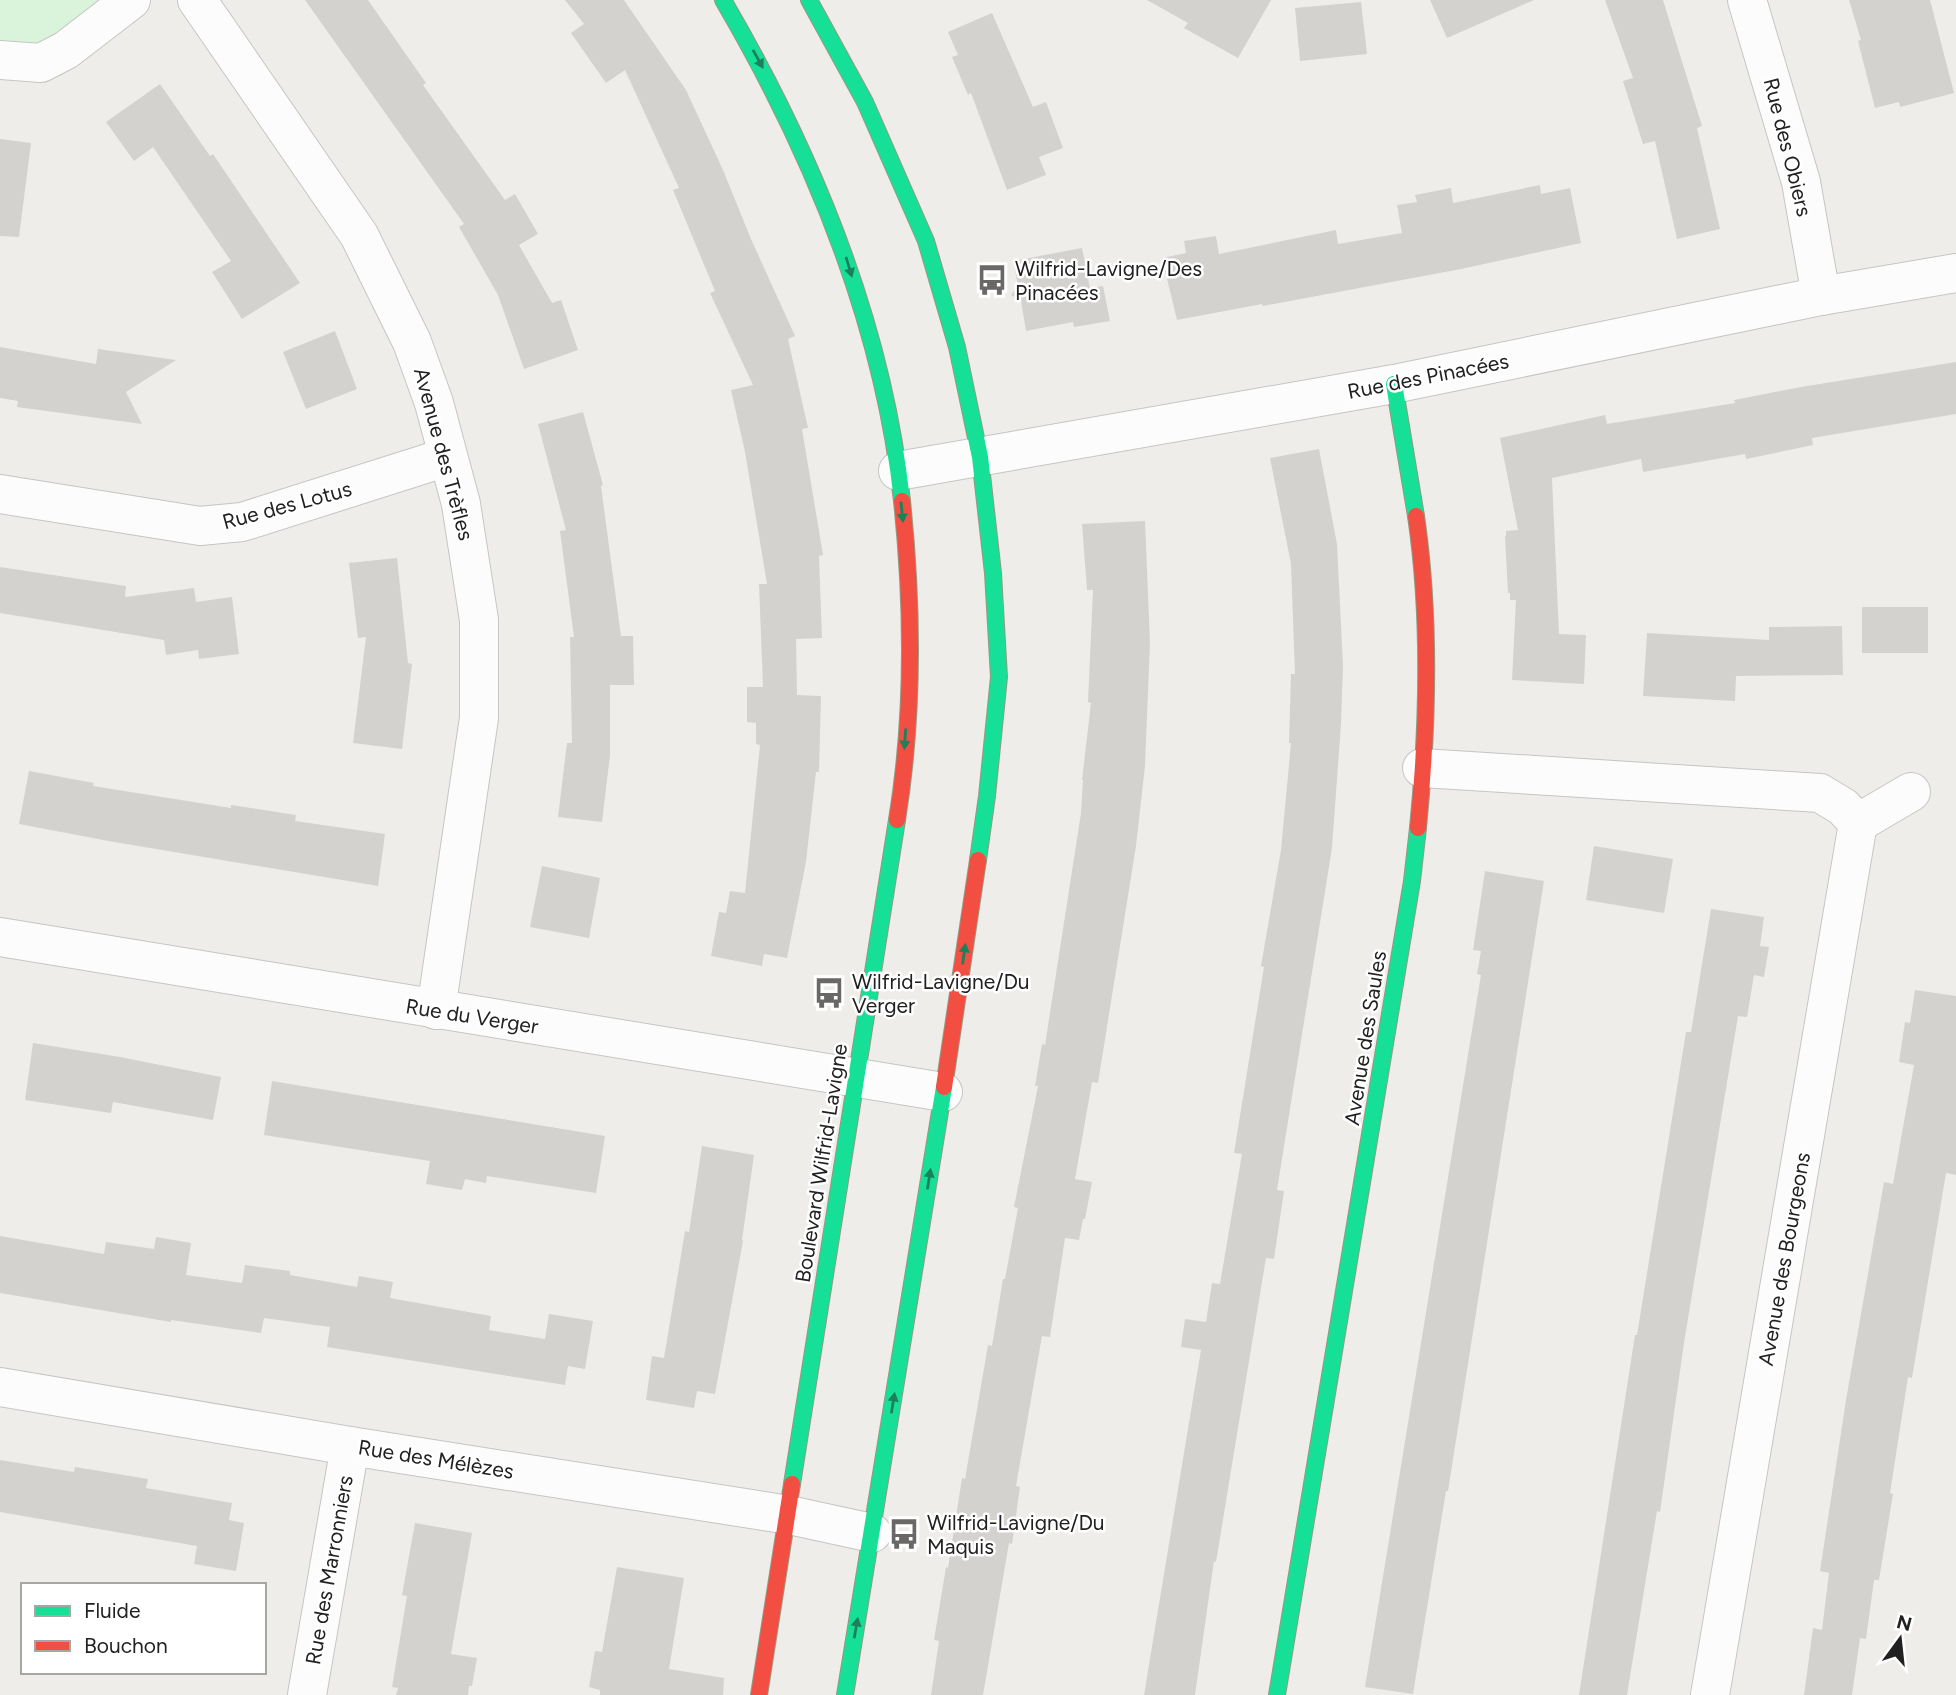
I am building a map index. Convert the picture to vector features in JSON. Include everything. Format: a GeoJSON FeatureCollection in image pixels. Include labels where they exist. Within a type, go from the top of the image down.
{"type":"FeatureCollection","features":[{"type":"Feature","properties":{"kind":"street"},"geometry":{"type":"LineString","coordinates":[[0,60],[41,64],[66,50],[131,0]]}},
{"type":"Feature","properties":{"kind":"street","name":"Avenue des Trèfles"},"geometry":{"type":"LineString","coordinates":[[197,0],[359,235],[412,342],[434,403],[461,504],[479,620],[479,718],[436,1010]]}},
{"type":"Feature","properties":{"kind":"street","name":"Boulevard Wilfrid-Lavigne"},"geometry":{"type":"LineString","coordinates":[[723,0],[758,59],[800,145],[841,243],[879,364],[898,471],[907,566],[910,684],[900,803],[759,1695]]}},
{"type":"Feature","properties":{"kind":"street"},"geometry":{"type":"LineString","coordinates":[[809,0],[865,102],[926,241],[957,347],[980,457],[993,573],[999,677],[987,796],[943,1092],[845,1695]]}},
{"type":"Feature","properties":{"kind":"street","name":"Rue des Obiers"},"geometry":{"type":"LineString","coordinates":[[1747,0],[1801,182],[1821,296]]}},
{"type":"Feature","properties":{"kind":"street","name":"Rue des Pinacées"},"geometry":{"type":"LineString","coordinates":[[898,471],[1394,384],[1821,296],[1956,273]]}},
{"type":"Feature","properties":{"kind":"street","name":"Avenue des Saules"},"geometry":{"type":"LineString","coordinates":[[1278,1695],[1412,881],[1421,811],[1425,610],[1414,503],[1394,384]]}},
{"type":"Feature","properties":{"kind":"street","name":"Rue des Lotus"},"geometry":{"type":"LineString","coordinates":[[0,494],[200,526],[242,522],[447,457]]}},
{"type":"Feature","properties":{"kind":"street"},"geometry":{"type":"LineString","coordinates":[[1422,768],[1820,793],[1843,807],[1857,823],[1911,792]]}},
{"type":"Feature","properties":{"kind":"street","name":"Avenue des Bourgeons"},"geometry":{"type":"LineString","coordinates":[[1710,1695],[1857,823]]}},
{"type":"Feature","properties":{"kind":"street","name":"Rue du Verger"},"geometry":{"type":"LineString","coordinates":[[0,937],[943,1092]]}},
{"type":"Feature","properties":{"kind":"street","name":"Rue des Mélèzes"},"geometry":{"type":"LineString","coordinates":[[0,1387],[350,1446],[789,1515],[872,1533]]}},
{"type":"Feature","properties":{"kind":"street","name":"Rue des Marronniers"},"geometry":{"type":"LineString","coordinates":[[307,1695],[350,1446]]}},
{"type":"Feature","properties":{"kind":"green space"},"geometry":{"type":"Polygon","coordinates":[[[0,0],[131,0],[66,50],[0,60],[0,0]]]}},
{"type":"Feature","properties":{"kind":"building"},"geometry":{"type":"Polygon","coordinates":[[[305,0],[368,0],[426,83],[423,85],[505,200],[515,194],[538,234],[519,245],[552,303],[561,300],[578,350],[524,369],[498,295],[459,227],[464,224],[305,0]]]}},
{"type":"Feature","properties":{"kind":"building"},"geometry":{"type":"Polygon","coordinates":[[[565,0],[624,0],[686,90],[795,336],[788,339],[808,428],[802,429],[823,555],[819,556],[822,638],[796,639],[797,695],[821,696],[819,772],[816,772],[806,862],[787,958],[764,954],[762,966],[711,956],[719,912],[726,913],[730,891],[745,893],[760,745],[756,744],[756,723],[747,722],[747,687],[763,687],[759,584],[767,584],[745,452],[731,390],[753,385],[710,293],[715,291],[673,190],[679,188],[625,70],[606,83],[571,33],[584,24],[565,0]]]}},
{"type":"Feature","properties":{"kind":"building"},"geometry":{"type":"Polygon","coordinates":[[[1147,0],[1271,0],[1238,58],[1184,28],[1188,23],[1147,0]]]}},
{"type":"Feature","properties":{"kind":"building"},"geometry":{"type":"Polygon","coordinates":[[[1430,0],[1534,0],[1447,38],[1430,0]]]}},
{"type":"Feature","properties":{"kind":"building"},"geometry":{"type":"Polygon","coordinates":[[[1605,0],[1663,0],[1702,126],[1697,128],[1720,229],[1677,239],[1655,141],[1643,144],[1623,81],[1633,78],[1605,0]]]}},
{"type":"Feature","properties":{"kind":"building"},"geometry":{"type":"Polygon","coordinates":[[[1849,0],[1930,0],[1954,93],[1900,107],[1899,102],[1875,108],[1858,41],[1861,40],[1849,0]]]}},
{"type":"Feature","properties":{"kind":"building"},"geometry":{"type":"Polygon","coordinates":[[[1361,2],[1367,54],[1300,61],[1295,8],[1361,2]]]}},
{"type":"Feature","properties":{"kind":"building"},"geometry":{"type":"Polygon","coordinates":[[[992,13],[1033,107],[1046,102],[1063,148],[1039,157],[1046,175],[1007,190],[971,93],[968,95],[952,57],[958,55],[948,32],[992,13]]]}},
{"type":"Feature","properties":{"kind":"building"},"geometry":{"type":"Polygon","coordinates":[[[160,84],[210,156],[213,154],[300,283],[242,319],[212,272],[231,261],[153,147],[134,161],[106,122],[160,84]]]}},
{"type":"Feature","properties":{"kind":"building"},"geometry":{"type":"Polygon","coordinates":[[[0,139],[31,143],[19,237],[0,236],[0,139]]]}},
{"type":"Feature","properties":{"kind":"building"},"geometry":{"type":"Polygon","coordinates":[[[1540,185],[1541,194],[1570,188],[1581,243],[1461,269],[1177,320],[1162,258],[1186,253],[1184,241],[1216,236],[1219,254],[1336,230],[1338,244],[1402,233],[1397,205],[1417,202],[1415,195],[1451,188],[1453,203],[1540,185]]]}},
{"type":"Feature","properties":{"kind":"building"},"geometry":{"type":"Polygon","coordinates":[[[1082,248],[1090,288],[1103,286],[1110,321],[1074,327],[1073,322],[1026,331],[1021,301],[1011,295],[1018,285],[1013,261],[1082,248]]]}},
{"type":"Feature","properties":{"kind":"building"},"geometry":{"type":"Polygon","coordinates":[[[335,331],[357,389],[306,409],[283,352],[335,331]]]}},
{"type":"Feature","properties":{"kind":"building"},"geometry":{"type":"Polygon","coordinates":[[[0,347],[96,364],[98,349],[176,360],[126,392],[142,424],[17,407],[18,401],[0,398],[0,347]]]}},
{"type":"Feature","properties":{"kind":"building"},"geometry":{"type":"Polygon","coordinates":[[[1956,362],[1956,414],[1812,438],[1813,445],[1746,459],[1745,454],[1643,472],[1641,459],[1552,478],[1559,634],[1586,635],[1584,684],[1512,680],[1516,600],[1510,600],[1508,593],[1505,536],[1506,531],[1518,530],[1500,438],[1605,415],[1607,424],[1735,403],[1734,400],[1801,387],[1956,362]]]}},
{"type":"Feature","properties":{"kind":"building"},"geometry":{"type":"Polygon","coordinates":[[[583,412],[603,485],[601,486],[621,636],[633,636],[634,685],[610,685],[610,755],[602,822],[558,817],[567,743],[572,743],[570,637],[574,637],[560,531],[566,530],[538,424],[583,412]]]}},
{"type":"Feature","properties":{"kind":"building"},"geometry":{"type":"Polygon","coordinates":[[[1319,449],[1337,544],[1343,666],[1341,724],[1332,848],[1277,1190],[1284,1191],[1274,1259],[1266,1258],[1216,1562],[1214,1561],[1195,1695],[1144,1695],[1201,1350],[1181,1347],[1185,1319],[1206,1322],[1212,1283],[1220,1284],[1242,1154],[1234,1153],[1281,850],[1291,743],[1291,674],[1295,674],[1291,564],[1270,458],[1319,449]]]}},
{"type":"Feature","properties":{"kind":"building"},"geometry":{"type":"Polygon","coordinates":[[[1145,521],[1150,642],[1145,766],[1136,846],[1098,1083],[1092,1082],[1075,1179],[1092,1182],[1079,1240],[1065,1238],[1050,1337],[1042,1336],[1016,1486],[1020,1487],[1012,1544],[1009,1543],[983,1695],[931,1695],[939,1641],[934,1640],[946,1567],[948,1568],[962,1478],[965,1479],[988,1345],[992,1346],[1018,1208],[1014,1207],[1038,1086],[1035,1086],[1042,1044],[1045,1045],[1081,813],[1091,703],[1088,702],[1093,590],[1087,590],[1082,524],[1145,521]]]}},
{"type":"Feature","properties":{"kind":"building"},"geometry":{"type":"Polygon","coordinates":[[[397,558],[408,663],[412,664],[402,749],[353,743],[366,637],[358,638],[349,563],[397,558]]]}},
{"type":"Feature","properties":{"kind":"building"},"geometry":{"type":"Polygon","coordinates":[[[0,567],[126,586],[125,597],[194,588],[196,602],[232,597],[239,654],[199,659],[198,650],[166,655],[164,640],[0,613],[0,567]]]}},
{"type":"Feature","properties":{"kind":"building"},"geometry":{"type":"Polygon","coordinates":[[[1862,607],[1928,607],[1928,653],[1862,653],[1862,607]]]}},
{"type":"Feature","properties":{"kind":"building"},"geometry":{"type":"Polygon","coordinates":[[[1842,626],[1843,675],[1736,676],[1735,701],[1643,696],[1647,633],[1769,640],[1769,627],[1842,626]]]}},
{"type":"Feature","properties":{"kind":"building"},"geometry":{"type":"Polygon","coordinates":[[[29,771],[94,783],[93,786],[231,808],[231,805],[296,815],[295,821],[385,834],[378,886],[19,824],[29,771]]]}},
{"type":"Feature","properties":{"kind":"building"},"geometry":{"type":"Polygon","coordinates":[[[1594,846],[1673,859],[1664,913],[1586,900],[1594,846]]]}},
{"type":"Feature","properties":{"kind":"building"},"geometry":{"type":"Polygon","coordinates":[[[542,866],[600,878],[589,938],[530,927],[542,866]]]}},
{"type":"Feature","properties":{"kind":"building"},"geometry":{"type":"Polygon","coordinates":[[[1485,871],[1544,881],[1448,1491],[1413,1694],[1365,1687],[1481,975],[1477,974],[1481,951],[1473,950],[1485,871]]]}},
{"type":"Feature","properties":{"kind":"building"},"geometry":{"type":"Polygon","coordinates":[[[1711,909],[1764,917],[1760,946],[1769,947],[1764,977],[1754,975],[1747,1017],[1738,1016],[1684,1343],[1660,1512],[1657,1511],[1627,1695],[1579,1695],[1635,1335],[1686,1032],[1691,1032],[1711,909]]]}},
{"type":"Feature","properties":{"kind":"building"},"geometry":{"type":"Polygon","coordinates":[[[1915,990],[1956,996],[1956,1175],[1946,1173],[1912,1378],[1908,1377],[1879,1580],[1874,1580],[1866,1639],[1860,1638],[1852,1695],[1804,1695],[1813,1628],[1822,1630],[1829,1573],[1820,1571],[1846,1400],[1884,1182],[1893,1184],[1914,1065],[1899,1062],[1905,1022],[1910,1023],[1915,990]]]}},
{"type":"Feature","properties":{"kind":"building"},"geometry":{"type":"Polygon","coordinates":[[[33,1043],[221,1077],[213,1120],[113,1102],[111,1113],[25,1100],[33,1043]]]}},
{"type":"Feature","properties":{"kind":"building"},"geometry":{"type":"Polygon","coordinates":[[[272,1081],[605,1136],[596,1193],[487,1176],[486,1183],[465,1179],[462,1190],[426,1184],[430,1161],[264,1135],[272,1081]]]}},
{"type":"Feature","properties":{"kind":"building"},"geometry":{"type":"Polygon","coordinates":[[[702,1146],[754,1155],[743,1241],[715,1394],[697,1391],[694,1408],[646,1400],[652,1356],[664,1358],[685,1231],[689,1232],[702,1146]]]}},
{"type":"Feature","properties":{"kind":"building"},"geometry":{"type":"Polygon","coordinates":[[[0,1236],[104,1254],[106,1242],[154,1249],[156,1237],[191,1243],[186,1275],[242,1283],[245,1265],[290,1271],[290,1275],[357,1287],[359,1276],[393,1282],[390,1298],[491,1316],[489,1330],[545,1339],[549,1314],[593,1321],[585,1369],[568,1366],[565,1385],[327,1347],[330,1327],[264,1318],[261,1333],[171,1322],[0,1293],[0,1236]]]}},
{"type":"Feature","properties":{"kind":"building"},"geometry":{"type":"Polygon","coordinates":[[[0,1460],[74,1472],[75,1467],[148,1479],[146,1488],[232,1503],[229,1520],[244,1523],[236,1571],[194,1564],[197,1546],[0,1512],[0,1460]]]}},
{"type":"Feature","properties":{"kind":"building"},"geometry":{"type":"Polygon","coordinates":[[[415,1523],[472,1533],[451,1654],[477,1658],[468,1695],[396,1695],[398,1688],[392,1687],[407,1596],[402,1595],[415,1523]]]}},
{"type":"Feature","properties":{"kind":"building"},"geometry":{"type":"Polygon","coordinates":[[[617,1567],[684,1578],[669,1669],[724,1678],[723,1695],[600,1695],[600,1690],[589,1687],[595,1651],[602,1652],[617,1567]]]}},
{"type":"Feature","properties":{"kind":"traffic: fast"},"geometry":{"type":"LineString","coordinates":[[723,0],[786,118],[839,241],[861,304],[879,369],[893,434],[902,501]]}},
{"type":"Feature","properties":{"kind":"traffic: fast"},"geometry":{"type":"LineString","coordinates":[[809,0],[865,102],[926,241],[957,347],[980,457],[993,573],[999,677],[978,860]]}},
{"type":"Feature","properties":{"kind":"traffic: fast"},"geometry":{"type":"LineString","coordinates":[[1394,384],[1416,516]]}},
{"type":"Feature","properties":{"kind":"traffic: fast"},"geometry":{"type":"LineString","coordinates":[[792,1484],[897,820]]}},
{"type":"Feature","properties":{"kind":"traffic: fast"},"geometry":{"type":"LineString","coordinates":[[1277,1695],[1412,881],[1418,828]]}},
{"type":"Feature","properties":{"kind":"traffic: fast"},"geometry":{"type":"LineString","coordinates":[[845,1695],[944,1087]]}},
{"type":"Feature","properties":{"kind":"traffic: jam"},"geometry":{"type":"LineString","coordinates":[[897,820],[903,780],[910,661],[902,501]]}},
{"type":"Feature","properties":{"kind":"traffic: jam"},"geometry":{"type":"LineString","coordinates":[[1416,516],[1426,633],[1424,750],[1418,828]]}},
{"type":"Feature","properties":{"kind":"traffic: jam"},"geometry":{"type":"LineString","coordinates":[[944,1087],[978,860]]}},
{"type":"Feature","properties":{"kind":"traffic: jam"},"geometry":{"type":"LineString","coordinates":[[759,1695],[792,1484]]}},
{"type":"Feature","properties":{"kind":"place","name":"Wilfrid-Lavigne/Des Pinacées"},"geometry":{"type":"Point","coordinates":[992,280]}},
{"type":"Feature","properties":{"kind":"place","name":"Wilfrid-Lavigne/Du Verger"},"geometry":{"type":"Point","coordinates":[829,993]}},
{"type":"Feature","properties":{"kind":"place","name":"Wilfrid-Lavigne/Du Maquis"},"geometry":{"type":"Point","coordinates":[904,1534]}}]}
